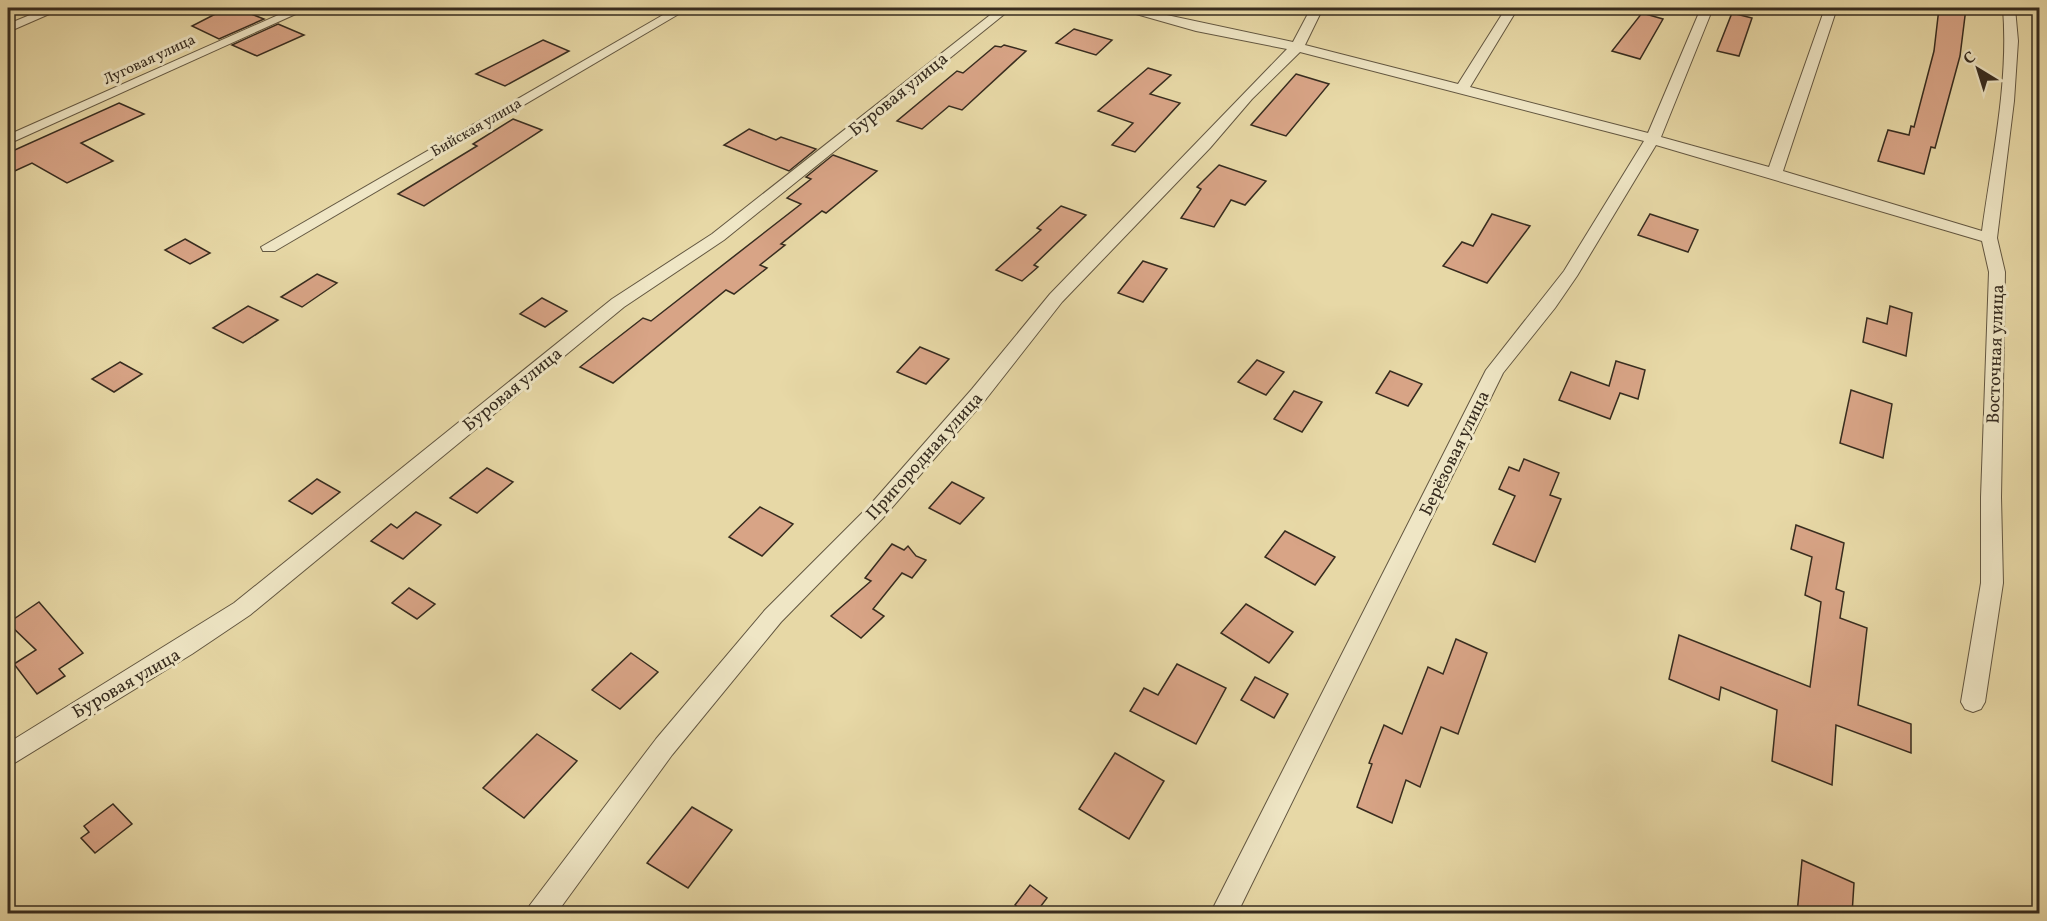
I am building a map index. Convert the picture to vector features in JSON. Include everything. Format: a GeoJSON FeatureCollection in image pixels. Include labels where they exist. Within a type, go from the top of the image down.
{"type":"FeatureCollection","features":[{"type":"Feature","properties":{"kind":"street"},"geometry":{"type":"LineString","coordinates":[[8,28],[57,8]]}},
{"type":"Feature","properties":{"kind":"street","name":"Луговая улица"},"geometry":{"type":"LineString","coordinates":[[8,140],[303,8]]}},
{"type":"Feature","properties":{"kind":"street","name":"Бийская улица"},"geometry":{"type":"LineString","coordinates":[[269,247],[683,8]]}},
{"type":"Feature","properties":{"kind":"street","name":"Буровая улица"},"geometry":{"type":"LineString","coordinates":[[8,756],[75,711],[185,650],[242,609],[618,303],[718,237],[1006,8]]}},
{"type":"Feature","properties":{"kind":"street"},"geometry":{"type":"LineString","coordinates":[[1121,8],[1196,27],[1297,47],[1462,89],[1775,173],[1989,238]]}},
{"type":"Feature","properties":{"kind":"street","name":"Пригородная улица"},"geometry":{"type":"LineString","coordinates":[[539,914],[664,747],[773,616],[876,512],[980,394],[1056,298],[1205,145],[1247,96],[1297,47],[1317,8]]}},
{"type":"Feature","properties":{"kind":"street"},"geometry":{"type":"LineString","coordinates":[[1462,89],[1512,8]]}},
{"type":"Feature","properties":{"kind":"street","name":"Берёзовая улица"},"geometry":{"type":"LineString","coordinates":[[1223,914],[1495,370],[1549,304],[1571,272],[1614,198],[1652,140],[1707,8]]}},
{"type":"Feature","properties":{"kind":"street"},"geometry":{"type":"LineString","coordinates":[[1775,173],[1811,61],[1831,8]]}},
{"type":"Feature","properties":{"kind":"street","name":"Восточная улица"},"geometry":{"type":"LineString","coordinates":[[1973,702],[1992,584],[1991,497],[1997,272],[1989,238],[2007,101],[2012,31],[2009,8]]}},
{"type":"Feature","properties":{"kind":"building"},"geometry":{"type":"Polygon","coordinates":[[[227,8],[236,8],[264,19],[219,39],[192,26],[227,8]]]}},
{"type":"Feature","properties":{"kind":"building"},"geometry":{"type":"Polygon","coordinates":[[[1939,8],[1966,8],[1960,56],[1935,148],[1931,147],[1924,174],[1878,161],[1888,130],[1909,135],[1911,126],[1914,127],[1934,51],[1939,8]]]}},
{"type":"Feature","properties":{"kind":"building"},"geometry":{"type":"Polygon","coordinates":[[[1642,13],[1663,19],[1640,59],[1612,51],[1642,13]]]}},
{"type":"Feature","properties":{"kind":"building"},"geometry":{"type":"Polygon","coordinates":[[[1732,13],[1752,18],[1739,56],[1717,51],[1732,13]]]}},
{"type":"Feature","properties":{"kind":"building"},"geometry":{"type":"Polygon","coordinates":[[[278,24],[304,35],[257,56],[232,45],[278,24]]]}},
{"type":"Feature","properties":{"kind":"building"},"geometry":{"type":"Polygon","coordinates":[[[1074,29],[1112,40],[1096,55],[1056,43],[1074,29]]]}},
{"type":"Feature","properties":{"kind":"building"},"geometry":{"type":"Polygon","coordinates":[[[543,40],[569,51],[505,86],[476,74],[543,40]]]}},
{"type":"Feature","properties":{"kind":"building"},"geometry":{"type":"Polygon","coordinates":[[[1004,45],[1026,51],[962,110],[949,106],[922,129],[897,121],[957,71],[963,73],[995,46],[1004,45]]]}},
{"type":"Feature","properties":{"kind":"building"},"geometry":{"type":"Polygon","coordinates":[[[1148,68],[1171,75],[1150,94],[1180,103],[1135,152],[1112,145],[1133,123],[1098,111],[1148,68]]]}},
{"type":"Feature","properties":{"kind":"building"},"geometry":{"type":"Polygon","coordinates":[[[1296,74],[1329,84],[1286,136],[1251,125],[1296,74]]]}},
{"type":"Feature","properties":{"kind":"building"},"geometry":{"type":"Polygon","coordinates":[[[119,103],[144,114],[81,143],[113,161],[67,183],[32,163],[8,174],[8,153],[119,103]]]}},
{"type":"Feature","properties":{"kind":"building"},"geometry":{"type":"Polygon","coordinates":[[[513,119],[542,130],[424,206],[398,194],[477,146],[473,144],[513,119]]]}},
{"type":"Feature","properties":{"kind":"building"},"geometry":{"type":"Polygon","coordinates":[[[749,129],[776,140],[781,137],[816,149],[789,171],[724,145],[749,129]]]}},
{"type":"Feature","properties":{"kind":"building"},"geometry":{"type":"Polygon","coordinates":[[[833,155],[877,171],[826,213],[822,211],[781,244],[785,245],[760,265],[767,268],[734,294],[726,290],[613,383],[580,367],[643,318],[651,321],[801,204],[787,198],[811,179],[806,177],[833,155]]]}},
{"type":"Feature","properties":{"kind":"building"},"geometry":{"type":"Polygon","coordinates":[[[1219,165],[1266,181],[1245,205],[1231,200],[1214,227],[1181,218],[1201,189],[1197,187],[1219,165]]]}},
{"type":"Feature","properties":{"kind":"building"},"geometry":{"type":"Polygon","coordinates":[[[1061,206],[1086,215],[1034,265],[1038,267],[1022,281],[996,270],[1041,230],[1037,228],[1061,206]]]}},
{"type":"Feature","properties":{"kind":"building"},"geometry":{"type":"Polygon","coordinates":[[[1492,214],[1530,226],[1487,283],[1443,266],[1462,242],[1473,246],[1492,214]]]}},
{"type":"Feature","properties":{"kind":"building"},"geometry":{"type":"Polygon","coordinates":[[[1650,214],[1698,230],[1688,252],[1638,235],[1650,214]]]}},
{"type":"Feature","properties":{"kind":"building"},"geometry":{"type":"Polygon","coordinates":[[[185,239],[210,253],[190,264],[165,250],[185,239]]]}},
{"type":"Feature","properties":{"kind":"building"},"geometry":{"type":"Polygon","coordinates":[[[1143,261],[1167,269],[1143,302],[1118,293],[1143,261]]]}},
{"type":"Feature","properties":{"kind":"building"},"geometry":{"type":"Polygon","coordinates":[[[317,274],[337,283],[302,307],[281,297],[317,274]]]}},
{"type":"Feature","properties":{"kind":"building"},"geometry":{"type":"Polygon","coordinates":[[[542,298],[567,311],[545,327],[520,314],[542,298]]]}},
{"type":"Feature","properties":{"kind":"building"},"geometry":{"type":"Polygon","coordinates":[[[248,306],[278,320],[243,343],[213,328],[248,306]]]}},
{"type":"Feature","properties":{"kind":"building"},"geometry":{"type":"Polygon","coordinates":[[[1890,306],[1912,313],[1906,356],[1863,342],[1867,318],[1887,324],[1890,306]]]}},
{"type":"Feature","properties":{"kind":"building"},"geometry":{"type":"Polygon","coordinates":[[[920,347],[949,359],[926,384],[897,372],[920,347]]]}},
{"type":"Feature","properties":{"kind":"building"},"geometry":{"type":"Polygon","coordinates":[[[1257,360],[1284,372],[1266,395],[1238,382],[1257,360]]]}},
{"type":"Feature","properties":{"kind":"building"},"geometry":{"type":"Polygon","coordinates":[[[1616,361],[1645,370],[1638,399],[1620,393],[1610,419],[1559,400],[1571,372],[1609,386],[1616,361]]]}},
{"type":"Feature","properties":{"kind":"building"},"geometry":{"type":"Polygon","coordinates":[[[120,362],[142,374],[114,392],[92,379],[120,362]]]}},
{"type":"Feature","properties":{"kind":"building"},"geometry":{"type":"Polygon","coordinates":[[[1390,371],[1422,384],[1408,406],[1376,393],[1390,371]]]}},
{"type":"Feature","properties":{"kind":"building"},"geometry":{"type":"Polygon","coordinates":[[[1851,390],[1892,404],[1883,458],[1840,443],[1851,390]]]}},
{"type":"Feature","properties":{"kind":"building"},"geometry":{"type":"Polygon","coordinates":[[[1294,391],[1322,402],[1302,432],[1274,419],[1294,391]]]}},
{"type":"Feature","properties":{"kind":"building"},"geometry":{"type":"Polygon","coordinates":[[[1524,459],[1559,473],[1550,495],[1561,499],[1535,562],[1493,544],[1515,496],[1499,489],[1509,467],[1519,471],[1524,459]]]}},
{"type":"Feature","properties":{"kind":"building"},"geometry":{"type":"Polygon","coordinates":[[[487,468],[513,482],[477,513],[450,498],[487,468]]]}},
{"type":"Feature","properties":{"kind":"building"},"geometry":{"type":"Polygon","coordinates":[[[317,479],[340,492],[312,514],[289,501],[317,479]]]}},
{"type":"Feature","properties":{"kind":"building"},"geometry":{"type":"Polygon","coordinates":[[[952,482],[984,498],[960,524],[929,508],[952,482]]]}},
{"type":"Feature","properties":{"kind":"building"},"geometry":{"type":"Polygon","coordinates":[[[760,507],[793,524],[762,556],[729,537],[760,507]]]}},
{"type":"Feature","properties":{"kind":"building"},"geometry":{"type":"Polygon","coordinates":[[[416,512],[441,525],[403,559],[371,541],[391,524],[397,528],[416,512]]]}},
{"type":"Feature","properties":{"kind":"building"},"geometry":{"type":"Polygon","coordinates":[[[1796,525],[1844,543],[1836,589],[1844,592],[1840,618],[1867,628],[1858,705],[1911,724],[1911,753],[1836,725],[1832,785],[1772,761],[1777,710],[1721,687],[1719,700],[1669,679],[1679,635],[1810,687],[1821,602],[1805,595],[1812,557],[1791,549],[1796,525]]]}},
{"type":"Feature","properties":{"kind":"building"},"geometry":{"type":"Polygon","coordinates":[[[1285,531],[1335,557],[1315,585],[1265,557],[1285,531]]]}},
{"type":"Feature","properties":{"kind":"building"},"geometry":{"type":"Polygon","coordinates":[[[892,544],[904,550],[908,546],[916,556],[926,560],[912,578],[902,573],[873,609],[884,616],[861,638],[831,616],[871,581],[865,578],[892,544]]]}},
{"type":"Feature","properties":{"kind":"building"},"geometry":{"type":"Polygon","coordinates":[[[409,588],[435,604],[417,619],[392,603],[409,588]]]}},
{"type":"Feature","properties":{"kind":"building"},"geometry":{"type":"Polygon","coordinates":[[[39,602],[83,653],[59,669],[65,676],[37,694],[14,664],[36,650],[8,623],[39,602]]]}},
{"type":"Feature","properties":{"kind":"building"},"geometry":{"type":"Polygon","coordinates":[[[1246,604],[1293,632],[1269,663],[1221,633],[1246,604]]]}},
{"type":"Feature","properties":{"kind":"building"},"geometry":{"type":"Polygon","coordinates":[[[1456,639],[1487,653],[1458,734],[1441,727],[1420,787],[1406,780],[1392,823],[1357,807],[1372,764],[1369,763],[1384,725],[1402,734],[1428,667],[1443,674],[1456,639]]]}},
{"type":"Feature","properties":{"kind":"building"},"geometry":{"type":"Polygon","coordinates":[[[631,653],[658,672],[620,709],[592,690],[631,653]]]}},
{"type":"Feature","properties":{"kind":"building"},"geometry":{"type":"Polygon","coordinates":[[[1177,664],[1226,688],[1196,744],[1130,711],[1144,688],[1158,695],[1177,664]]]}},
{"type":"Feature","properties":{"kind":"building"},"geometry":{"type":"Polygon","coordinates":[[[1255,677],[1288,694],[1274,718],[1241,700],[1255,677]]]}},
{"type":"Feature","properties":{"kind":"building"},"geometry":{"type":"Polygon","coordinates":[[[537,734],[577,761],[524,818],[483,788],[537,734]]]}},
{"type":"Feature","properties":{"kind":"building"},"geometry":{"type":"Polygon","coordinates":[[[1115,753],[1164,781],[1129,839],[1079,809],[1115,753]]]}},
{"type":"Feature","properties":{"kind":"building"},"geometry":{"type":"Polygon","coordinates":[[[113,804],[132,824],[95,853],[81,838],[89,832],[84,826],[113,804]]]}},
{"type":"Feature","properties":{"kind":"building"},"geometry":{"type":"Polygon","coordinates":[[[692,807],[732,830],[688,888],[647,863],[692,807]]]}},
{"type":"Feature","properties":{"kind":"building"},"geometry":{"type":"Polygon","coordinates":[[[1802,860],[1854,883],[1852,914],[1797,914],[1802,860]]]}},
{"type":"Feature","properties":{"kind":"building"},"geometry":{"type":"Polygon","coordinates":[[[1030,885],[1047,898],[1035,914],[1025,914],[1015,905],[1030,885]]]}}]}
